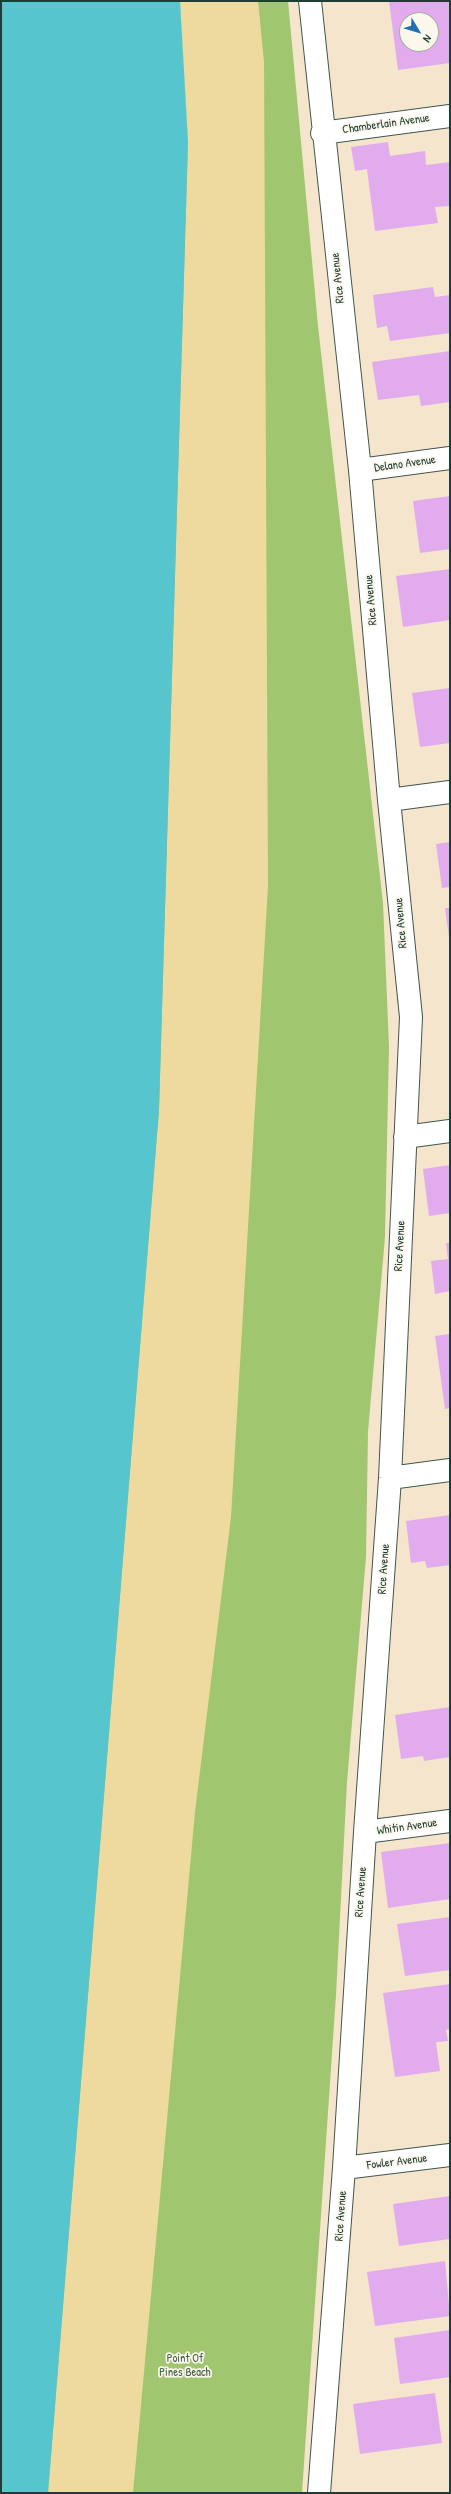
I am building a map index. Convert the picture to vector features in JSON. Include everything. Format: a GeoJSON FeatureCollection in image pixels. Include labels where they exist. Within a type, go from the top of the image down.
{"type":"FeatureCollection","features":[{"type":"Feature","properties":{"kind":"street","name":"Rice Avenue"},"geometry":{"type":"LineString","coordinates":[[310,1],[322,133],[360,470],[389,800],[411,1017],[390,1478],[365,1832],[344,2168],[319,2493]]}},
{"type":"Feature","properties":{"kind":"street","name":"Chamberlain Avenue"},"geometry":{"type":"LineString","coordinates":[[322,133],[450,116]]}},
{"type":"Feature","properties":{"kind":"street","name":"Delano Avenue"},"geometry":{"type":"LineString","coordinates":[[360,470],[450,458]]}},
{"type":"Feature","properties":{"kind":"street"},"geometry":{"type":"LineString","coordinates":[[389,800],[450,792]]}},
{"type":"Feature","properties":{"kind":"street"},"geometry":{"type":"LineString","coordinates":[[405,1137],[450,1132]]}},
{"type":"Feature","properties":{"kind":"street"},"geometry":{"type":"LineString","coordinates":[[390,1478],[450,1470]]}},
{"type":"Feature","properties":{"kind":"street","name":"Whitin Avenue"},"geometry":{"type":"LineString","coordinates":[[365,1832],[450,1821]]}},
{"type":"Feature","properties":{"kind":"street","name":"Fowler Avenue"},"geometry":{"type":"LineString","coordinates":[[344,2168],[450,2155]]}},
{"type":"Feature","properties":{"kind":"green space","name":"Point Of Pines Beach"},"geometry":{"type":"Polygon","coordinates":[[[180,1],[288,1],[318,326],[383,903],[389,1047],[385,1237],[368,1432],[366,1557],[347,1782],[336,1995],[302,2493],[48,2493],[188,142],[180,1]]]}},
{"type":"Feature","properties":{"kind":"sand"},"geometry":{"type":"Polygon","coordinates":[[[180,1],[258,1],[264,62],[268,886],[231,1517],[195,1812],[133,2493],[48,2493],[159,1110],[188,142],[180,1]]]}},
{"type":"Feature","properties":{"kind":"water"},"geometry":{"type":"Polygon","coordinates":[[[1,1],[180,1],[188,142],[159,1110],[48,2493],[1,2493],[1,1]]]}},
{"type":"Feature","properties":{"kind":"building"},"geometry":{"type":"Polygon","coordinates":[[[389,1],[450,1],[450,63],[398,70],[389,1]]]}},
{"type":"Feature","properties":{"kind":"building"},"geometry":{"type":"Polygon","coordinates":[[[388,142],[390,156],[425,151],[426,165],[450,162],[450,206],[435,207],[438,223],[375,231],[367,169],[355,171],[351,147],[388,142]]]}},
{"type":"Feature","properties":{"kind":"building"},"geometry":{"type":"Polygon","coordinates":[[[433,287],[435,297],[450,295],[450,333],[390,341],[387,326],[377,328],[373,295],[433,287]]]}},
{"type":"Feature","properties":{"kind":"building"},"geometry":{"type":"Polygon","coordinates":[[[450,351],[450,402],[421,406],[419,395],[378,400],[372,362],[450,351]]]}},
{"type":"Feature","properties":{"kind":"building"},"geometry":{"type":"Polygon","coordinates":[[[450,496],[450,549],[420,553],[413,501],[450,496]]]}},
{"type":"Feature","properties":{"kind":"building"},"geometry":{"type":"Polygon","coordinates":[[[450,569],[450,620],[403,627],[396,576],[450,569]]]}},
{"type":"Feature","properties":{"kind":"building"},"geometry":{"type":"Polygon","coordinates":[[[450,688],[450,743],[420,747],[412,693],[450,688]]]}},
{"type":"Feature","properties":{"kind":"building"},"geometry":{"type":"Polygon","coordinates":[[[450,842],[450,887],[442,888],[436,844],[450,842]]]}},
{"type":"Feature","properties":{"kind":"building"},"geometry":{"type":"Polygon","coordinates":[[[445,908],[450,908],[450,937],[449,937],[445,908]]]}},
{"type":"Feature","properties":{"kind":"building"},"geometry":{"type":"Polygon","coordinates":[[[450,1165],[450,1213],[429,1216],[423,1169],[450,1165]]]}},
{"type":"Feature","properties":{"kind":"building"},"geometry":{"type":"Polygon","coordinates":[[[446,1243],[450,1243],[450,1291],[435,1294],[431,1261],[448,1259],[446,1243]]]}},
{"type":"Feature","properties":{"kind":"building"},"geometry":{"type":"Polygon","coordinates":[[[450,1334],[450,1408],[445,1409],[435,1336],[450,1334]]]}},
{"type":"Feature","properties":{"kind":"building"},"geometry":{"type":"Polygon","coordinates":[[[450,1515],[450,1565],[427,1568],[425,1561],[411,1563],[406,1521],[450,1515]]]}},
{"type":"Feature","properties":{"kind":"building"},"geometry":{"type":"Polygon","coordinates":[[[450,1707],[450,1757],[424,1761],[423,1756],[401,1759],[395,1715],[450,1707]]]}},
{"type":"Feature","properties":{"kind":"building"},"geometry":{"type":"Polygon","coordinates":[[[450,1843],[450,1899],[388,1908],[381,1852],[450,1843]]]}},
{"type":"Feature","properties":{"kind":"building"},"geometry":{"type":"Polygon","coordinates":[[[450,1917],[450,1970],[405,1976],[397,1924],[450,1917]]]}},
{"type":"Feature","properties":{"kind":"building"},"geometry":{"type":"Polygon","coordinates":[[[450,1984],[450,2029],[446,2030],[448,2041],[436,2042],[440,2071],[395,2077],[383,1993],[450,1984]]]}},
{"type":"Feature","properties":{"kind":"building"},"geometry":{"type":"Polygon","coordinates":[[[450,2196],[450,2239],[399,2246],[393,2204],[450,2196]]]}},
{"type":"Feature","properties":{"kind":"building"},"geometry":{"type":"Polygon","coordinates":[[[445,2261],[450,2316],[375,2326],[367,2272],[445,2261]]]}},
{"type":"Feature","properties":{"kind":"building"},"geometry":{"type":"Polygon","coordinates":[[[450,2330],[450,2377],[400,2384],[394,2338],[450,2330]]]}},
{"type":"Feature","properties":{"kind":"building"},"geometry":{"type":"Polygon","coordinates":[[[435,2393],[442,2443],[360,2454],[353,2404],[435,2393]]]}}]}
